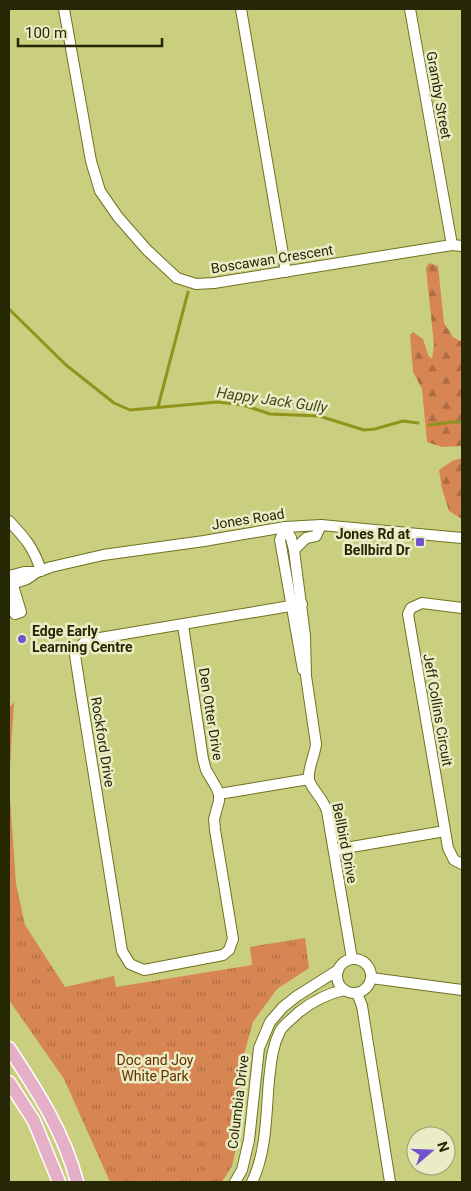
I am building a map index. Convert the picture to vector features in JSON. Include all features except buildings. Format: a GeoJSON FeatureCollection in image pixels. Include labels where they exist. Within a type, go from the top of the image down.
{"type":"FeatureCollection","features":[{"type":"Feature","properties":{"kind":"main road"},"geometry":{"type":"LineString","coordinates":[[9,1048],[41,1096],[54,1120],[66,1146],[77,1182]]}},
{"type":"Feature","properties":{"kind":"main road"},"geometry":{"type":"LineString","coordinates":[[9,1082],[34,1121],[59,1182]]}},
{"type":"Feature","properties":{"kind":"street","name":"Boscawan Crescent"},"geometry":{"type":"LineString","coordinates":[[64,9],[91,161],[100,191],[118,217],[147,250],[177,278],[196,284],[214,283],[457,246]]}},
{"type":"Feature","properties":{"kind":"street"},"geometry":{"type":"LineString","coordinates":[[241,9],[286,272]]}},
{"type":"Feature","properties":{"kind":"street","name":"Gramby Street"},"geometry":{"type":"LineString","coordinates":[[410,9],[457,246]]}},
{"type":"Feature","properties":{"kind":"street"},"geometry":{"type":"LineString","coordinates":[[9,521],[29,542],[36,554],[39,572]]}},
{"type":"Feature","properties":{"kind":"street"},"geometry":{"type":"LineString","coordinates":[[294,550],[306,538],[316,536],[321,525]]}},
{"type":"Feature","properties":{"kind":"street","name":"Jones Road"},"geometry":{"type":"LineString","coordinates":[[10,580],[27,579],[39,572],[103,555],[213,539],[285,526],[321,525],[462,538]]}},
{"type":"Feature","properties":{"kind":"street"},"geometry":{"type":"LineString","coordinates":[[219,794],[309,779],[316,744],[306,676],[302,604],[294,550],[285,526]]}},
{"type":"Feature","properties":{"kind":"street"},"geometry":{"type":"LineString","coordinates":[[285,526],[280,540],[301,666],[306,676]]}},
{"type":"Feature","properties":{"kind":"street"},"geometry":{"type":"LineString","coordinates":[[9,595],[18,613],[10,580]]}},
{"type":"Feature","properties":{"kind":"street","name":"Jeff Collins Circuit"},"geometry":{"type":"LineString","coordinates":[[462,608],[422,603],[411,608],[408,614],[448,848],[454,860],[462,864]]}},
{"type":"Feature","properties":{"kind":"street","name":"Rockford Drive"},"geometry":{"type":"LineString","coordinates":[[219,794],[214,819],[233,939],[229,950],[216,957],[144,970],[130,964],[122,951],[77,665],[77,650],[88,640],[302,604]]}},
{"type":"Feature","properties":{"kind":"street","name":"Den Otter Drive"},"geometry":{"type":"LineString","coordinates":[[183,625],[203,759],[206,770],[219,794]]}},
{"type":"Feature","properties":{"kind":"street","name":"Bellbird Drive"},"geometry":{"type":"LineString","coordinates":[[309,779],[324,802],[352,959]]}},
{"type":"Feature","properties":{"kind":"street"},"geometry":{"type":"LineString","coordinates":[[334,850],[445,831]]}},
{"type":"Feature","properties":{"kind":"street"},"geometry":{"type":"LineString","coordinates":[[352,959],[358,960],[368,966],[371,978],[366,988],[357,993],[344,990],[338,983],[336,974],[338,970],[344,962],[352,959]]}},
{"type":"Feature","properties":{"kind":"street","name":"Columbia Drive"},"geometry":{"type":"LineString","coordinates":[[236,1182],[242,1170],[249,1140],[259,1048],[270,1022],[283,1007],[297,996],[338,970]]}},
{"type":"Feature","properties":{"kind":"street"},"geometry":{"type":"LineString","coordinates":[[371,978],[462,990]]}},
{"type":"Feature","properties":{"kind":"street","name":"Columbia Drive"},"geometry":{"type":"LineString","coordinates":[[252,1182],[263,1142],[272,1050],[281,1030],[306,1007],[321,997],[344,990]]}},
{"type":"Feature","properties":{"kind":"street"},"geometry":{"type":"LineString","coordinates":[[357,993],[362,1006],[390,1182]]}},
{"type":"Feature","properties":{"kind":"green space"},"geometry":{"type":"Polygon","coordinates":[[[429,263],[438,266],[444,323],[453,337],[460,341],[462,340],[462,446],[442,447],[427,442],[422,389],[413,372],[410,335],[413,332],[423,339],[428,355],[432,359],[434,345],[426,268],[429,263]]]}},
{"type":"Feature","properties":{"kind":"green space"},"geometry":{"type":"Polygon","coordinates":[[[462,458],[462,519],[449,511],[442,489],[439,470],[452,461],[462,458]]]}},
{"type":"Feature","properties":{"kind":"green space"},"geometry":{"type":"Polygon","coordinates":[[[14,702],[9,783],[9,708],[14,702]]]}},
{"type":"Feature","properties":{"kind":"green space","name":"Doc and Joy White Park"},"geometry":{"type":"Polygon","coordinates":[[[9,783],[16,884],[25,925],[65,987],[114,976],[116,987],[252,965],[250,947],[305,938],[309,968],[277,989],[253,1022],[243,1058],[239,1134],[232,1166],[222,1182],[110,1182],[64,1079],[9,1000],[9,783]]]}},
{"type":"Feature","properties":{"kind":"waterway"},"geometry":{"type":"LineString","coordinates":[[158,407],[188,292]]}},
{"type":"Feature","properties":{"kind":"waterway","name":"Happy Jack Gully"},"geometry":{"type":"LineString","coordinates":[[9,309],[66,365],[114,403],[130,410],[217,402],[243,405],[270,414],[319,416],[364,430],[403,421],[418,423]]}},
{"type":"Feature","properties":{"kind":"waterway","name":"Happy Jack Gully"},"geometry":{"type":"LineString","coordinates":[[429,425],[462,422]]}},
{"type":"Feature","properties":{"kind":"place","name":"Jones Rd at Bellbird Dr"},"geometry":{"type":"Point","coordinates":[420,542]}},
{"type":"Feature","properties":{"kind":"place","name":"Edge Early Learning Centre"},"geometry":{"type":"Point","coordinates":[22,639]}}]}
